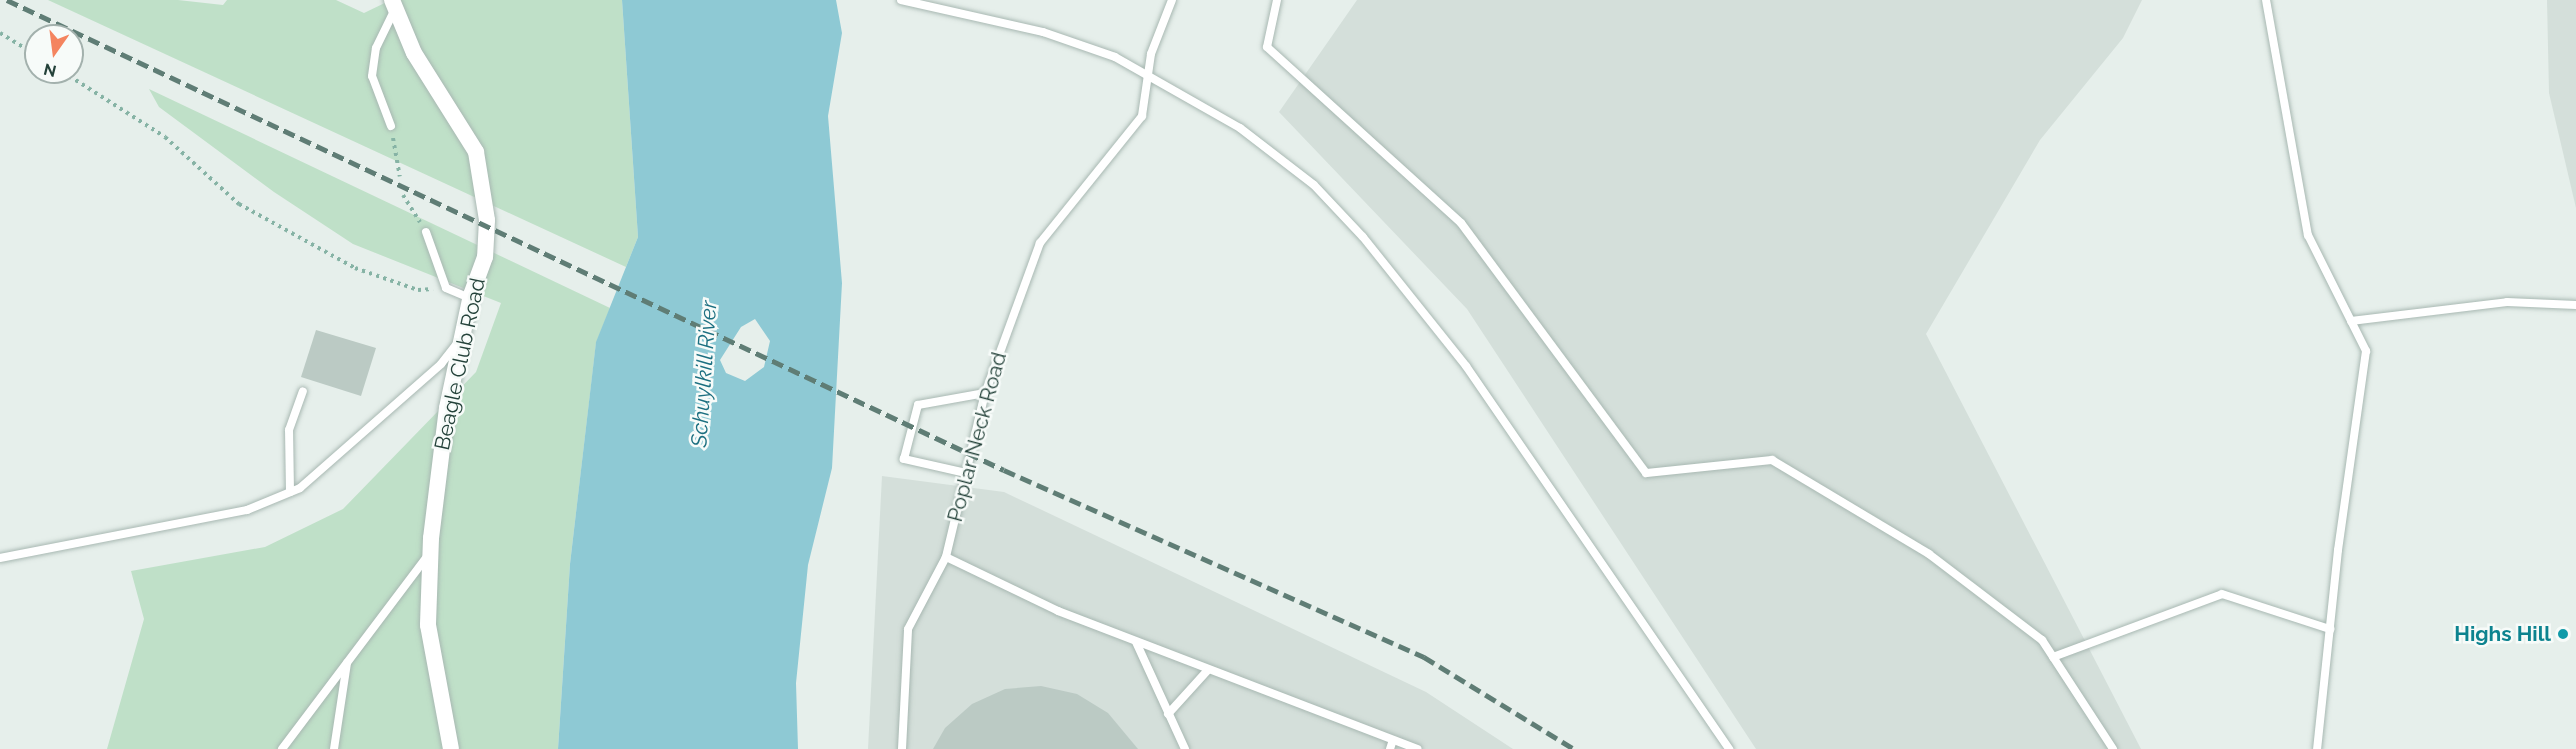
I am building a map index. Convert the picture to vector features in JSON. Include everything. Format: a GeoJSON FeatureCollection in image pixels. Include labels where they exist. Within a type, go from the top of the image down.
{"type":"FeatureCollection","features":[{"type":"Feature","properties":{"kind":"street","name":"Beagle Club Road"},"geometry":{"type":"LineString","coordinates":[[394,4],[414,53],[476,152],[487,220],[484,257],[470,298],[440,452],[430,552],[428,625],[451,749]]}},
{"type":"Feature","properties":{"kind":"lane"},"geometry":{"type":"LineString","coordinates":[[901,0],[1082,43],[1150,77],[1272,150],[1314,185],[1363,237],[1466,366],[1729,749]]}},
{"type":"Feature","properties":{"kind":"lane","name":"Poplar Neck Road"},"geometry":{"type":"LineString","coordinates":[[902,749],[908,629],[946,557],[985,393],[1040,243],[1142,116],[1150,77],[1151,54],[1172,0]]}},
{"type":"Feature","properties":{"kind":"lane"},"geometry":{"type":"LineString","coordinates":[[1277,0],[1267,47],[1461,223],[1646,473],[1772,460],[1929,554],[2042,640],[2113,749]]}},
{"type":"Feature","properties":{"kind":"lane"},"geometry":{"type":"LineString","coordinates":[[2266,0],[2308,235],[2366,351],[2317,749]]}},
{"type":"Feature","properties":{"kind":"lane"},"geometry":{"type":"LineString","coordinates":[[391,126],[372,76],[376,48],[394,4]]}},
{"type":"Feature","properties":{"kind":"lane"},"geometry":{"type":"LineString","coordinates":[[426,232],[446,288],[470,298]]}},
{"type":"Feature","properties":{"kind":"lane"},"geometry":{"type":"LineString","coordinates":[[2351,321],[2506,302],[2576,305]]}},
{"type":"Feature","properties":{"kind":"lane"},"geometry":{"type":"LineString","coordinates":[[0,558],[247,510],[290,492],[354,443],[434,371],[462,336]]}},
{"type":"Feature","properties":{"kind":"lane"},"geometry":{"type":"LineString","coordinates":[[290,492],[289,430],[303,391]]}},
{"type":"Feature","properties":{"kind":"lane"},"geometry":{"type":"LineString","coordinates":[[966,473],[904,459],[918,405],[985,393]]}},
{"type":"Feature","properties":{"kind":"lane"},"geometry":{"type":"LineString","coordinates":[[282,749],[430,552]]}},
{"type":"Feature","properties":{"kind":"lane"},"geometry":{"type":"LineString","coordinates":[[946,557],[1058,611],[1392,745],[1417,749]]}},
{"type":"Feature","properties":{"kind":"lane"},"geometry":{"type":"LineString","coordinates":[[2053,657],[2222,594],[2330,629]]}},
{"type":"Feature","properties":{"kind":"lane"},"geometry":{"type":"LineString","coordinates":[[1136,642],[1185,749]]}},
{"type":"Feature","properties":{"kind":"lane"},"geometry":{"type":"LineString","coordinates":[[334,749],[348,659]]}},
{"type":"Feature","properties":{"kind":"lane"},"geometry":{"type":"LineString","coordinates":[[1168,714],[1207,671]]}},
{"type":"Feature","properties":{"kind":"path"},"geometry":{"type":"LineString","coordinates":[[0,33],[24,48]]}},
{"type":"Feature","properties":{"kind":"path"},"geometry":{"type":"LineString","coordinates":[[82,84],[165,137],[239,204],[355,268],[418,290],[446,288]]}},
{"type":"Feature","properties":{"kind":"path"},"geometry":{"type":"LineString","coordinates":[[391,126],[400,176]]}},
{"type":"Feature","properties":{"kind":"path"},"geometry":{"type":"LineString","coordinates":[[403,195],[426,232]]}},
{"type":"Feature","properties":{"kind":"shaded area"},"geometry":{"type":"Polygon","coordinates":[[[1357,0],[2142,0],[2123,38],[2040,140],[1926,334],[2141,749],[1756,749],[1467,309],[1279,112],[1357,0]]]}},
{"type":"Feature","properties":{"kind":"shaded area"},"geometry":{"type":"Polygon","coordinates":[[[2547,0],[2576,0],[2576,208],[2549,93],[2547,0]]]}},
{"type":"Feature","properties":{"kind":"shaded area"},"geometry":{"type":"Polygon","coordinates":[[[882,476],[1004,492],[1426,692],[1513,749],[868,749],[882,476]]]}},
{"type":"Feature","properties":{"kind":"green space"},"geometry":{"type":"Polygon","coordinates":[[[48,0],[178,0],[223,5],[227,0],[336,0],[364,13],[391,0],[622,0],[638,237],[626,267],[48,0]]]}},
{"type":"Feature","properties":{"kind":"green space"},"geometry":{"type":"Polygon","coordinates":[[[149,89],[610,308],[596,343],[570,564],[558,749],[107,749],[144,619],[131,571],[265,547],[343,509],[476,372],[501,303],[353,244],[274,192],[159,107],[149,89]]]}},
{"type":"Feature","properties":{"kind":"water","name":"Schuylkill River"},"geometry":{"type":"Polygon","coordinates":[[[622,0],[836,0],[842,33],[828,116],[842,283],[832,468],[808,565],[796,683],[798,749],[558,749],[570,564],[596,342],[638,237],[622,0]],[[755,319],[741,327],[720,360],[726,373],[745,381],[764,367],[770,341],[755,319]]]}},
{"type":"Feature","properties":{"kind":"building"},"geometry":{"type":"Polygon","coordinates":[[[316,330],[376,348],[361,396],[301,377],[316,330]]]}},
{"type":"Feature","properties":{"kind":"building"},"geometry":{"type":"Polygon","coordinates":[[[1041,686],[1077,694],[1108,713],[1138,749],[933,749],[945,728],[972,704],[1005,689],[1041,686]]]}},
{"type":"Feature","properties":{"kind":"railway"},"geometry":{"type":"LineString","coordinates":[[7,0],[1004,470],[1424,657],[1574,749]]}},
{"type":"Feature","properties":{"kind":"place","name":"Highs Hill"},"geometry":{"type":"Point","coordinates":[2563,634]}}]}
